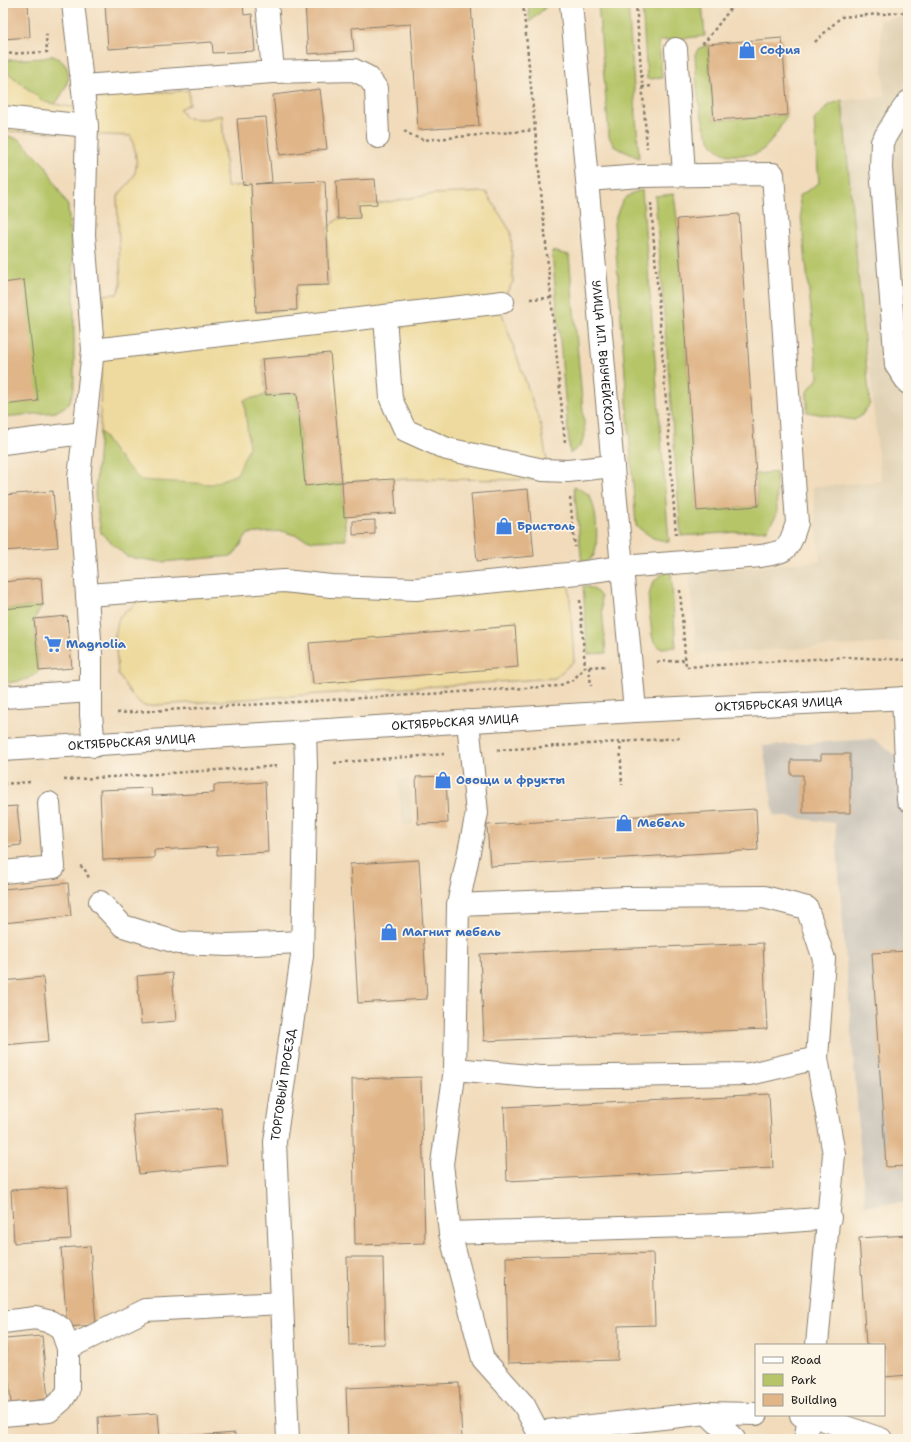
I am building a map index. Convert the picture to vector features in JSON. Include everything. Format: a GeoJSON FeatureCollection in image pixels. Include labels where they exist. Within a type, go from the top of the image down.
{"type":"FeatureCollection","features":[{"type":"Feature","properties":{"kind":"main road"},"geometry":{"type":"LineString","coordinates":[[73,3],[87,126],[84,236],[93,350],[78,478],[91,654],[94,746]]}},
{"type":"Feature","properties":{"kind":"main road"},"geometry":{"type":"LineString","coordinates":[[267,3],[272,72]]}},
{"type":"Feature","properties":{"kind":"main road","name":"УЛИЦА И.П. ВЫУЧЕЙСКОГО"},"geometry":{"type":"LineString","coordinates":[[571,3],[635,711]]}},
{"type":"Feature","properties":{"kind":"main road"},"geometry":{"type":"LineString","coordinates":[[676,49],[684,175]]}},
{"type":"Feature","properties":{"kind":"main road"},"geometry":{"type":"LineString","coordinates":[[82,86],[272,72],[354,70],[368,77],[376,88],[377,129]]}},
{"type":"Feature","properties":{"kind":"main road"},"geometry":{"type":"LineString","coordinates":[[908,102],[882,142],[881,168],[896,365],[908,383]]}},
{"type":"Feature","properties":{"kind":"main road"},"geometry":{"type":"LineString","coordinates":[[3,117],[87,126]]}},
{"type":"Feature","properties":{"kind":"main road"},"geometry":{"type":"LineString","coordinates":[[87,595],[284,581],[331,586],[416,589],[578,574],[622,567],[761,556],[782,552],[790,544],[797,523],[773,174],[649,176],[587,180]]}},
{"type":"Feature","properties":{"kind":"main road"},"geometry":{"type":"LineString","coordinates":[[93,350],[503,302]]}},
{"type":"Feature","properties":{"kind":"main road"},"geometry":{"type":"LineString","coordinates":[[385,316],[391,399],[405,430],[447,449],[542,470],[568,471],[613,466]]}},
{"type":"Feature","properties":{"kind":"main road"},"geometry":{"type":"LineString","coordinates":[[3,443],[84,433]]}},
{"type":"Feature","properties":{"kind":"main road"},"geometry":{"type":"LineString","coordinates":[[3,697],[92,691]]}},
{"type":"Feature","properties":{"kind":"main road"},"geometry":{"type":"LineString","coordinates":[[905,698],[908,800]]}},
{"type":"Feature","properties":{"kind":"main road","name":"ОКТЯБРЬСКАЯ УЛИЦА"},"geometry":{"type":"LineString","coordinates":[[3,750],[94,746],[635,711],[905,698]]}},
{"type":"Feature","properties":{"kind":"main road"},"geometry":{"type":"LineString","coordinates":[[468,721],[477,812],[458,905],[455,1069],[442,1164],[450,1233],[483,1359],[524,1405],[538,1435],[707,1413],[755,1414]]}},
{"type":"Feature","properties":{"kind":"main road","name":"ТОРГОВЫЙ ПРОЕЗД"},"geometry":{"type":"LineString","coordinates":[[288,1439],[275,1142],[302,956],[306,765],[305,732]]}},
{"type":"Feature","properties":{"kind":"main road"},"geometry":{"type":"LineString","coordinates":[[3,872],[54,867],[49,803]]}},
{"type":"Feature","properties":{"kind":"main road"},"geometry":{"type":"LineString","coordinates":[[458,905],[626,898],[764,897],[807,908],[824,959],[816,1058],[834,1154],[830,1218],[817,1344]]}},
{"type":"Feature","properties":{"kind":"main road"},"geometry":{"type":"LineString","coordinates":[[100,902],[123,926],[179,943],[228,945],[302,942]]}},
{"type":"Feature","properties":{"kind":"main road"},"geometry":{"type":"LineString","coordinates":[[455,1069],[540,1077],[750,1074],[816,1058]]}},
{"type":"Feature","properties":{"kind":"main road"},"geometry":{"type":"LineString","coordinates":[[450,1233],[754,1224],[830,1218]]}},
{"type":"Feature","properties":{"kind":"main road"},"geometry":{"type":"LineString","coordinates":[[68,1348],[146,1310],[282,1303]]}},
{"type":"Feature","properties":{"kind":"main road"},"geometry":{"type":"LineString","coordinates":[[3,1322],[35,1318],[52,1322],[61,1328],[68,1348],[68,1391],[62,1400],[49,1411],[3,1415]]}},
{"type":"Feature","properties":{"kind":"main road"},"geometry":{"type":"LineString","coordinates":[[707,1413],[734,1439]]}},
{"type":"Feature","properties":{"kind":"main road"},"geometry":{"type":"LineString","coordinates":[[805,1439],[810,1416]]}},
{"type":"Feature","properties":{"kind":"main road"},"geometry":{"type":"LineString","coordinates":[[813,1416],[881,1439]]}},
{"type":"Feature","properties":{"kind":"path"},"geometry":{"type":"LineString","coordinates":[[523,3],[578,574],[585,667]]}},
{"type":"Feature","properties":{"kind":"path"},"geometry":{"type":"LineString","coordinates":[[636,3],[686,667],[846,656],[908,660]]}},
{"type":"Feature","properties":{"kind":"path"},"geometry":{"type":"LineString","coordinates":[[676,49],[705,42],[735,3]]}},
{"type":"Feature","properties":{"kind":"path"},"geometry":{"type":"LineString","coordinates":[[815,42],[841,17],[908,12]]}},
{"type":"Feature","properties":{"kind":"path"},"geometry":{"type":"LineString","coordinates":[[3,54],[47,52],[46,35],[76,33]]}},
{"type":"Feature","properties":{"kind":"path"},"geometry":{"type":"LineString","coordinates":[[377,129],[404,130],[413,136],[424,140],[535,130]]}},
{"type":"Feature","properties":{"kind":"path"},"geometry":{"type":"LineString","coordinates":[[653,662],[685,660]]}},
{"type":"Feature","properties":{"kind":"path"},"geometry":{"type":"LineString","coordinates":[[92,715],[558,686],[572,680],[585,667],[608,665]]}},
{"type":"Feature","properties":{"kind":"path"},"geometry":{"type":"LineString","coordinates":[[590,667],[591,690]]}},
{"type":"Feature","properties":{"kind":"path"},"geometry":{"type":"LineString","coordinates":[[620,742],[622,785]]}},
{"type":"Feature","properties":{"kind":"shaded area"},"geometry":{"type":"Polygon","coordinates":[[[908,17],[908,642],[697,654],[689,573],[820,561],[813,487],[881,481],[842,100],[884,97],[880,19],[908,17]]]}},
{"type":"Feature","properties":{"kind":"shaded area"},"geometry":{"type":"Polygon","coordinates":[[[874,739],[893,754],[908,756],[908,1201],[865,1206],[835,823],[774,815],[763,746],[874,739]]]}},
{"type":"Feature","properties":{"kind":"shaded area"},"geometry":{"type":"Polygon","coordinates":[[[398,779],[409,779],[413,825],[402,825],[398,779]]]}},
{"type":"Feature","properties":{"kind":"green space"},"geometry":{"type":"Polygon","coordinates":[[[528,3],[546,3],[547,6],[530,22],[528,3]]]}},
{"type":"Feature","properties":{"kind":"green space"},"geometry":{"type":"Polygon","coordinates":[[[598,3],[628,3],[639,158],[615,147],[609,137],[598,3]]]}},
{"type":"Feature","properties":{"kind":"green space"},"geometry":{"type":"Polygon","coordinates":[[[642,3],[702,3],[705,36],[659,41],[662,78],[647,79],[642,3]]]}},
{"type":"Feature","properties":{"kind":"green space"},"geometry":{"type":"Polygon","coordinates":[[[708,44],[714,120],[788,115],[770,143],[755,154],[736,155],[723,153],[713,145],[706,132],[699,99],[695,55],[698,49],[708,44]]]}},
{"type":"Feature","properties":{"kind":"green space"},"geometry":{"type":"Polygon","coordinates":[[[51,55],[65,65],[68,71],[67,83],[55,104],[44,102],[3,69],[7,60],[45,58],[51,55]]]}},
{"type":"Feature","properties":{"kind":"green space"},"geometry":{"type":"Polygon","coordinates":[[[842,100],[870,404],[861,416],[854,420],[807,412],[807,392],[818,378],[799,196],[819,183],[814,120],[829,105],[842,100]]]}},
{"type":"Feature","properties":{"kind":"green space"},"geometry":{"type":"Polygon","coordinates":[[[3,134],[20,140],[45,165],[68,206],[74,278],[74,389],[69,404],[56,412],[3,417],[3,134]]]}},
{"type":"Feature","properties":{"kind":"green space"},"geometry":{"type":"Polygon","coordinates":[[[642,190],[669,542],[653,538],[636,526],[614,223],[620,206],[625,198],[642,190]]]}},
{"type":"Feature","properties":{"kind":"green space"},"geometry":{"type":"Polygon","coordinates":[[[674,194],[697,510],[758,506],[756,474],[776,472],[777,514],[767,530],[681,536],[655,196],[674,194]]]}},
{"type":"Feature","properties":{"kind":"green space"},"geometry":{"type":"Polygon","coordinates":[[[552,251],[569,255],[585,433],[581,445],[570,454],[552,251]]]}},
{"type":"Feature","properties":{"kind":"green space"},"geometry":{"type":"Polygon","coordinates":[[[297,393],[305,485],[342,482],[346,540],[313,541],[282,531],[248,534],[233,556],[162,562],[127,557],[101,533],[95,495],[100,431],[116,454],[249,447],[244,400],[266,395],[297,393]]]}},
{"type":"Feature","properties":{"kind":"green space"},"geometry":{"type":"Polygon","coordinates":[[[574,487],[588,494],[591,499],[595,514],[597,533],[596,550],[594,555],[589,561],[582,564],[574,487]]]}},
{"type":"Feature","properties":{"kind":"green space"},"geometry":{"type":"Polygon","coordinates":[[[671,571],[676,647],[660,648],[654,642],[652,635],[649,612],[649,595],[654,581],[663,574],[671,571]]]}},
{"type":"Feature","properties":{"kind":"green space"},"geometry":{"type":"Polygon","coordinates":[[[583,586],[594,589],[601,597],[606,653],[588,654],[583,586]]]}},
{"type":"Feature","properties":{"kind":"green space"},"geometry":{"type":"Polygon","coordinates":[[[43,605],[34,619],[39,671],[31,677],[22,680],[3,683],[3,609],[43,605]]]}},
{"type":"Feature","properties":{"kind":"sand"},"geometry":{"type":"Polygon","coordinates":[[[3,69],[44,102],[70,107],[124,92],[172,92],[189,90],[189,104],[180,109],[185,118],[205,119],[222,115],[227,187],[251,184],[256,312],[296,310],[296,286],[329,285],[327,228],[338,219],[360,218],[359,205],[377,204],[434,194],[486,192],[511,232],[513,282],[499,305],[541,426],[550,480],[394,479],[342,482],[329,353],[262,359],[266,395],[244,400],[249,447],[237,474],[212,484],[140,480],[116,454],[100,431],[102,295],[117,294],[121,285],[117,200],[121,192],[130,182],[135,171],[136,159],[131,136],[3,131],[3,69]]]}},
{"type":"Feature","properties":{"kind":"sand"},"geometry":{"type":"Polygon","coordinates":[[[569,584],[574,661],[555,678],[144,706],[133,697],[118,674],[115,635],[119,617],[139,601],[282,589],[322,596],[569,584]]]}},
{"type":"Feature","properties":{"kind":"building"},"geometry":{"type":"Polygon","coordinates":[[[3,3],[28,3],[30,37],[3,39],[3,3]]]}},
{"type":"Feature","properties":{"kind":"building"},"geometry":{"type":"Polygon","coordinates":[[[105,3],[243,3],[244,15],[252,14],[255,51],[213,53],[212,42],[108,49],[105,3]]]}},
{"type":"Feature","properties":{"kind":"building"},"geometry":{"type":"Polygon","coordinates":[[[305,3],[471,3],[479,126],[418,130],[411,24],[352,28],[354,51],[308,54],[305,3]]]}},
{"type":"Feature","properties":{"kind":"building"},"geometry":{"type":"Polygon","coordinates":[[[782,38],[788,115],[714,120],[708,44],[782,38]]]}},
{"type":"Feature","properties":{"kind":"building"},"geometry":{"type":"Polygon","coordinates":[[[320,89],[327,149],[280,155],[273,95],[320,89]]]}},
{"type":"Feature","properties":{"kind":"building"},"geometry":{"type":"Polygon","coordinates":[[[266,117],[272,182],[255,184],[325,181],[329,285],[296,286],[297,310],[256,312],[251,184],[243,185],[237,119],[266,117]]]}},
{"type":"Feature","properties":{"kind":"building"},"geometry":{"type":"Polygon","coordinates":[[[375,179],[377,204],[359,205],[360,218],[338,219],[336,181],[375,179]]]}},
{"type":"Feature","properties":{"kind":"building"},"geometry":{"type":"Polygon","coordinates":[[[739,214],[758,506],[697,511],[677,219],[739,214]]]}},
{"type":"Feature","properties":{"kind":"building"},"geometry":{"type":"Polygon","coordinates":[[[24,280],[38,401],[3,405],[3,283],[24,280]]]}},
{"type":"Feature","properties":{"kind":"building"},"geometry":{"type":"Polygon","coordinates":[[[330,353],[342,482],[305,486],[297,393],[266,395],[262,359],[330,353]]]}},
{"type":"Feature","properties":{"kind":"building"},"geometry":{"type":"Polygon","coordinates":[[[394,479],[396,513],[344,517],[342,482],[394,479]]]}},
{"type":"Feature","properties":{"kind":"building"},"geometry":{"type":"Polygon","coordinates":[[[528,489],[534,556],[477,561],[471,494],[528,489]]]}},
{"type":"Feature","properties":{"kind":"building"},"geometry":{"type":"Polygon","coordinates":[[[53,491],[58,547],[3,551],[3,495],[53,491]]]}},
{"type":"Feature","properties":{"kind":"building"},"geometry":{"type":"Polygon","coordinates":[[[375,520],[375,534],[353,535],[353,521],[375,520]]]}},
{"type":"Feature","properties":{"kind":"building"},"geometry":{"type":"Polygon","coordinates":[[[41,578],[43,605],[3,609],[3,582],[41,578]]]}},
{"type":"Feature","properties":{"kind":"building","name":"Magnolia"},"geometry":{"type":"Polygon","coordinates":[[[67,616],[72,668],[39,671],[34,619],[67,616]]]}},
{"type":"Feature","properties":{"kind":"building"},"geometry":{"type":"Polygon","coordinates":[[[515,626],[518,667],[313,684],[309,643],[515,626]]]}},
{"type":"Feature","properties":{"kind":"building"},"geometry":{"type":"Polygon","coordinates":[[[821,754],[850,754],[850,813],[803,813],[803,775],[791,775],[791,760],[821,760],[821,754]]]}},
{"type":"Feature","properties":{"kind":"building"},"geometry":{"type":"Polygon","coordinates":[[[446,776],[448,823],[418,824],[416,777],[446,776]]]}},
{"type":"Feature","properties":{"kind":"building"},"geometry":{"type":"Polygon","coordinates":[[[265,782],[268,852],[217,855],[217,847],[154,850],[154,858],[103,860],[100,790],[151,788],[152,796],[214,793],[214,785],[265,782]]]}},
{"type":"Feature","properties":{"kind":"building"},"geometry":{"type":"Polygon","coordinates":[[[17,806],[21,845],[3,847],[3,807],[17,806]]]}},
{"type":"Feature","properties":{"kind":"building"},"geometry":{"type":"Polygon","coordinates":[[[756,809],[758,850],[490,866],[487,825],[756,809]]]}},
{"type":"Feature","properties":{"kind":"building"},"geometry":{"type":"Polygon","coordinates":[[[419,860],[427,999],[358,1003],[350,864],[419,860]]]}},
{"type":"Feature","properties":{"kind":"building"},"geometry":{"type":"Polygon","coordinates":[[[68,883],[71,916],[3,923],[3,889],[68,883]]]}},
{"type":"Feature","properties":{"kind":"building"},"geometry":{"type":"Polygon","coordinates":[[[763,943],[767,1029],[484,1041],[480,954],[763,943]]]}},
{"type":"Feature","properties":{"kind":"building"},"geometry":{"type":"Polygon","coordinates":[[[908,951],[908,1166],[886,1167],[872,953],[908,951]]]}},
{"type":"Feature","properties":{"kind":"building"},"geometry":{"type":"Polygon","coordinates":[[[172,973],[176,1021],[141,1024],[137,976],[172,973]]]}},
{"type":"Feature","properties":{"kind":"building"},"geometry":{"type":"Polygon","coordinates":[[[43,977],[49,1041],[3,1045],[3,981],[43,977]]]}},
{"type":"Feature","properties":{"kind":"building"},"geometry":{"type":"Polygon","coordinates":[[[421,1077],[425,1243],[355,1245],[352,1079],[421,1077]]]}},
{"type":"Feature","properties":{"kind":"building"},"geometry":{"type":"Polygon","coordinates":[[[769,1094],[773,1168],[507,1181],[504,1107],[769,1094]]]}},
{"type":"Feature","properties":{"kind":"building"},"geometry":{"type":"Polygon","coordinates":[[[221,1107],[227,1165],[139,1174],[133,1115],[221,1107]]]}},
{"type":"Feature","properties":{"kind":"building"},"geometry":{"type":"Polygon","coordinates":[[[68,1187],[71,1239],[14,1243],[11,1190],[68,1187]]]}},
{"type":"Feature","properties":{"kind":"building"},"geometry":{"type":"Polygon","coordinates":[[[908,1235],[908,1375],[885,1377],[885,1344],[866,1344],[859,1238],[908,1235]]]}},
{"type":"Feature","properties":{"kind":"building"},"geometry":{"type":"Polygon","coordinates":[[[90,1246],[96,1325],[67,1327],[61,1248],[90,1246]]]}},
{"type":"Feature","properties":{"kind":"building"},"geometry":{"type":"Polygon","coordinates":[[[653,1253],[655,1325],[618,1326],[618,1360],[508,1363],[506,1257],[653,1253]]]}},
{"type":"Feature","properties":{"kind":"building"},"geometry":{"type":"Polygon","coordinates":[[[347,1257],[383,1257],[385,1344],[349,1345],[347,1257]]]}},
{"type":"Feature","properties":{"kind":"building"},"geometry":{"type":"Polygon","coordinates":[[[42,1336],[48,1399],[11,1403],[5,1339],[42,1336]]]}},
{"type":"Feature","properties":{"kind":"building"},"geometry":{"type":"Polygon","coordinates":[[[459,1383],[462,1439],[348,1439],[346,1388],[459,1383]]]}},
{"type":"Feature","properties":{"kind":"building"},"geometry":{"type":"Polygon","coordinates":[[[158,1413],[160,1439],[99,1439],[98,1417],[158,1413]]]}},
{"type":"Feature","properties":{"kind":"building"},"geometry":{"type":"Polygon","coordinates":[[[235,1433],[235,1439],[166,1439],[166,1438],[235,1433]]]}},
{"type":"Feature","properties":{"kind":"place","name":"София"},"geometry":{"type":"Point","coordinates":[747,50]}},
{"type":"Feature","properties":{"kind":"place","name":"Бристоль"},"geometry":{"type":"Point","coordinates":[504,526]}},
{"type":"Feature","properties":{"kind":"place","name":"Magnolia"},"geometry":{"type":"Point","coordinates":[53,644]}},
{"type":"Feature","properties":{"kind":"place","name":"Овощи и фрукты"},"geometry":{"type":"Point","coordinates":[443,780]}},
{"type":"Feature","properties":{"kind":"place","name":"Мебель"},"geometry":{"type":"Point","coordinates":[624,823]}},
{"type":"Feature","properties":{"kind":"place","name":"Магнит мебель"},"geometry":{"type":"Point","coordinates":[389,932]}}]}
